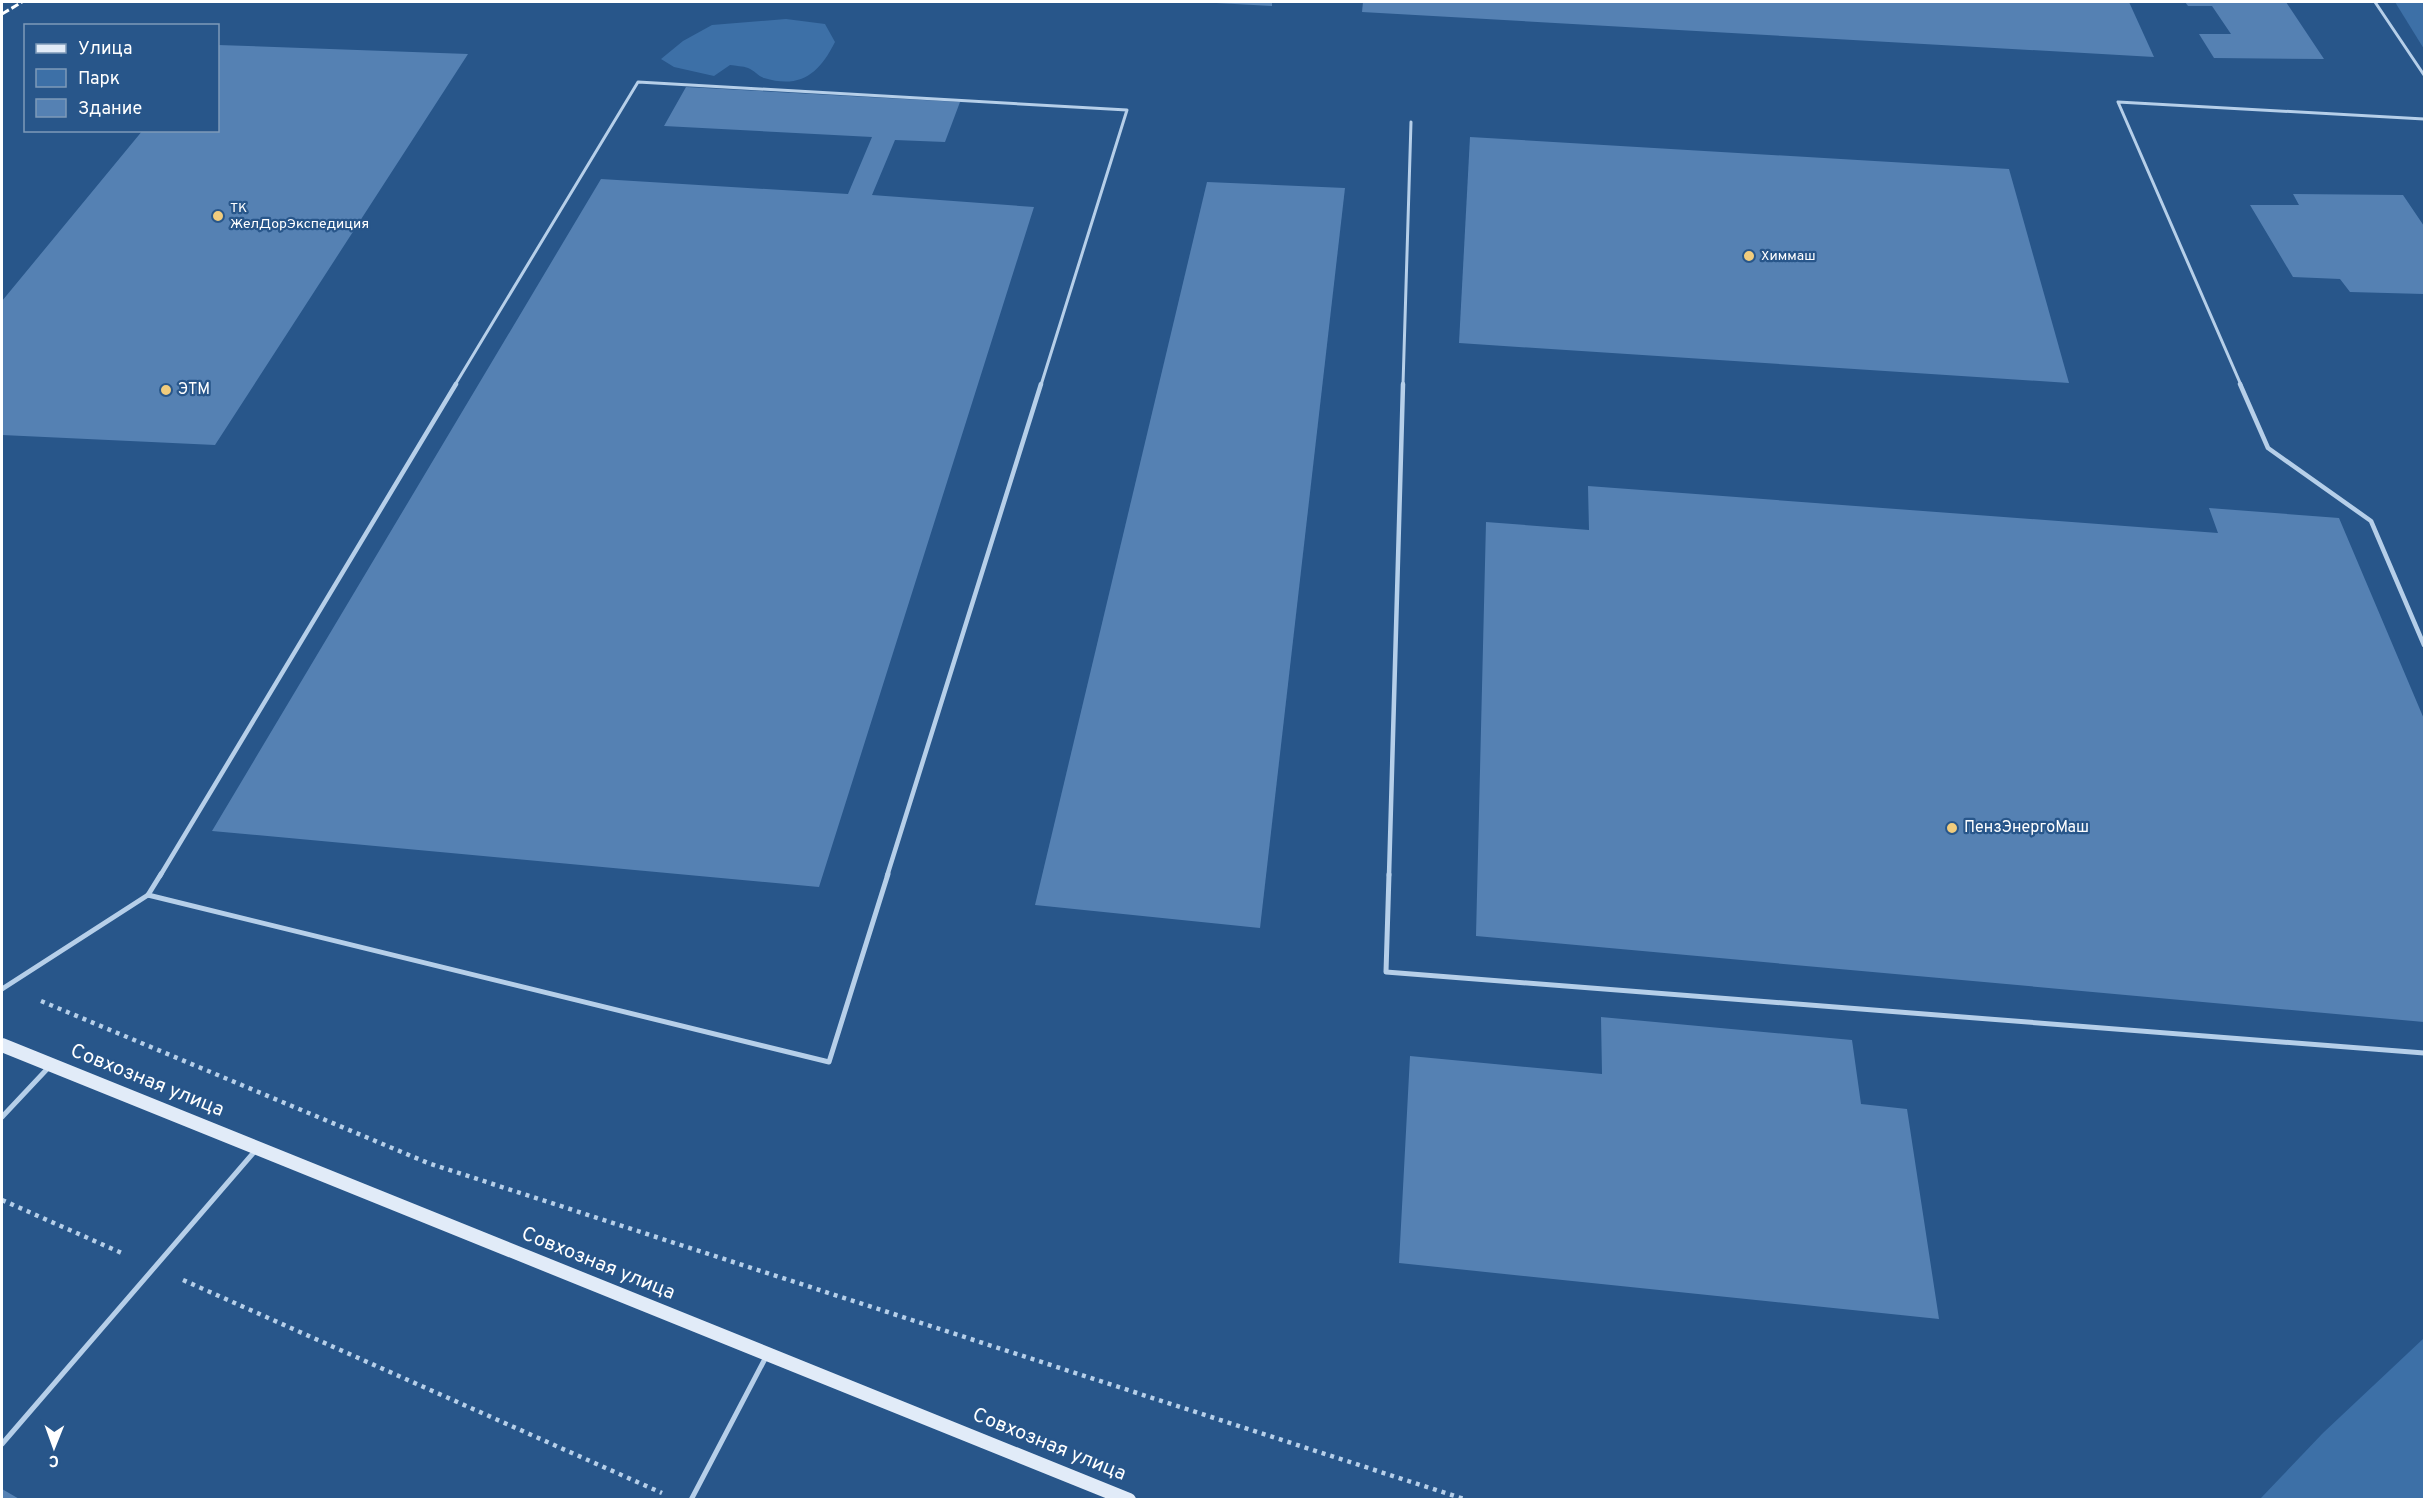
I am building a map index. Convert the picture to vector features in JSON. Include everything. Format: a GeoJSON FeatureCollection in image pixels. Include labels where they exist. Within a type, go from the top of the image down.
{"type":"FeatureCollection","features":[{"type":"Feature","properties":{"kind":"main road","name":"Совхозная улица"},"geometry":{"type":"LineString","coordinates":[[2,1045],[1129,1500]]}},
{"type":"Feature","properties":{"kind":"lane"},"geometry":{"type":"LineString","coordinates":[[2376,2],[2424,75]]}},
{"type":"Feature","properties":{"kind":"lane"},"geometry":{"type":"LineString","coordinates":[[4,987],[148,896],[638,82],[1127,111],[829,1062],[148,896]]}},
{"type":"Feature","properties":{"kind":"lane"},"geometry":{"type":"LineString","coordinates":[[2424,119],[2118,102],[2268,448],[2371,521],[2424,645]]}},
{"type":"Feature","properties":{"kind":"lane"},"geometry":{"type":"LineString","coordinates":[[1411,122],[1386,972],[2424,1053]]}},
{"type":"Feature","properties":{"kind":"lane","name":"Совхозная улица"},"geometry":{"type":"LineString","coordinates":[[2,1117],[51,1065]]}},
{"type":"Feature","properties":{"kind":"lane"},"geometry":{"type":"LineString","coordinates":[[2,1444],[257,1149]]}},
{"type":"Feature","properties":{"kind":"lane"},"geometry":{"type":"LineString","coordinates":[[692,1500],[766,1355]]}},
{"type":"Feature","properties":{"kind":"path"},"geometry":{"type":"LineString","coordinates":[[4,987],[428,1163],[1467,1500]]}},
{"type":"Feature","properties":{"kind":"path"},"geometry":{"type":"LineString","coordinates":[[2,1200],[666,1495]]}},
{"type":"Feature","properties":{"kind":"green space"},"geometry":{"type":"Polygon","coordinates":[[[2395,2],[2424,2],[2424,49],[2395,2]]]}},
{"type":"Feature","properties":{"kind":"green space"},"geometry":{"type":"Polygon","coordinates":[[[786,19],[825,24],[835,42],[822,63],[807,76],[798,80],[777,81],[762,77],[748,68],[730,65],[714,76],[674,67],[661,59],[683,41],[712,25],[786,19]]]}},
{"type":"Feature","properties":{"kind":"green space"},"geometry":{"type":"Polygon","coordinates":[[[2424,1338],[2424,1499],[2260,1499],[2323,1433],[2424,1338]]]}},
{"type":"Feature","properties":{"kind":"building"},"geometry":{"type":"Polygon","coordinates":[[[1272,2],[1272,6],[1216,3],[1272,2]]]}},
{"type":"Feature","properties":{"kind":"building"},"geometry":{"type":"Polygon","coordinates":[[[1363,2],[2129,2],[2154,57],[1362,12],[1363,2]]]}},
{"type":"Feature","properties":{"kind":"building"},"geometry":{"type":"Polygon","coordinates":[[[2185,2],[2286,2],[2324,59],[2214,58],[2199,34],[2231,34],[2212,6],[2188,6],[2185,2]]]}},
{"type":"Feature","properties":{"kind":"building","name":"ТК ЖелДорЭкспедиция"},"geometry":{"type":"Polygon","coordinates":[[[219,45],[468,54],[215,445],[2,435],[2,301],[141,132],[219,132],[219,45]]]}},
{"type":"Feature","properties":{"kind":"building"},"geometry":{"type":"Polygon","coordinates":[[[686,87],[960,102],[945,142],[895,140],[872,195],[1034,207],[819,887],[212,831],[601,179],[848,194],[872,137],[664,126],[686,87]]]}},
{"type":"Feature","properties":{"kind":"building","name":"Химмаш"},"geometry":{"type":"Polygon","coordinates":[[[1470,137],[2009,169],[2069,383],[1459,343],[1470,137]]]}},
{"type":"Feature","properties":{"kind":"building"},"geometry":{"type":"Polygon","coordinates":[[[1207,182],[1345,188],[1260,928],[1035,905],[1207,182]]]}},
{"type":"Feature","properties":{"kind":"building"},"geometry":{"type":"Polygon","coordinates":[[[2293,194],[2403,195],[2424,226],[2424,294],[2350,292],[2340,279],[2293,277],[2250,205],[2299,205],[2293,194]]]}},
{"type":"Feature","properties":{"kind":"building","name":"ПензЭнергоМаш"},"geometry":{"type":"Polygon","coordinates":[[[1588,486],[2218,533],[2209,508],[2339,518],[2424,719],[2424,1022],[1476,936],[1486,522],[1589,530],[1588,486]]]}},
{"type":"Feature","properties":{"kind":"building"},"geometry":{"type":"Polygon","coordinates":[[[1601,1017],[1852,1040],[1861,1104],[1907,1109],[1939,1319],[1399,1263],[1410,1056],[1602,1074],[1601,1017]]]}},
{"type":"Feature","properties":{"kind":"building"},"geometry":{"type":"Polygon","coordinates":[[[2,1489],[21,1500],[2,1500],[2,1489]]]}},
{"type":"Feature","properties":{"kind":"railway"},"geometry":{"type":"LineString","coordinates":[[2,14],[22,2]]}},
{"type":"Feature","properties":{"kind":"place","name":"ТК ЖелДорЭкспедиция"},"geometry":{"type":"Point","coordinates":[218,216]}},
{"type":"Feature","properties":{"kind":"place","name":"Химмаш"},"geometry":{"type":"Point","coordinates":[1749,256]}},
{"type":"Feature","properties":{"kind":"place","name":"ЭТМ"},"geometry":{"type":"Point","coordinates":[166,390]}},
{"type":"Feature","properties":{"kind":"place","name":"ПензЭнергоМаш"},"geometry":{"type":"Point","coordinates":[1952,828]}}]}
